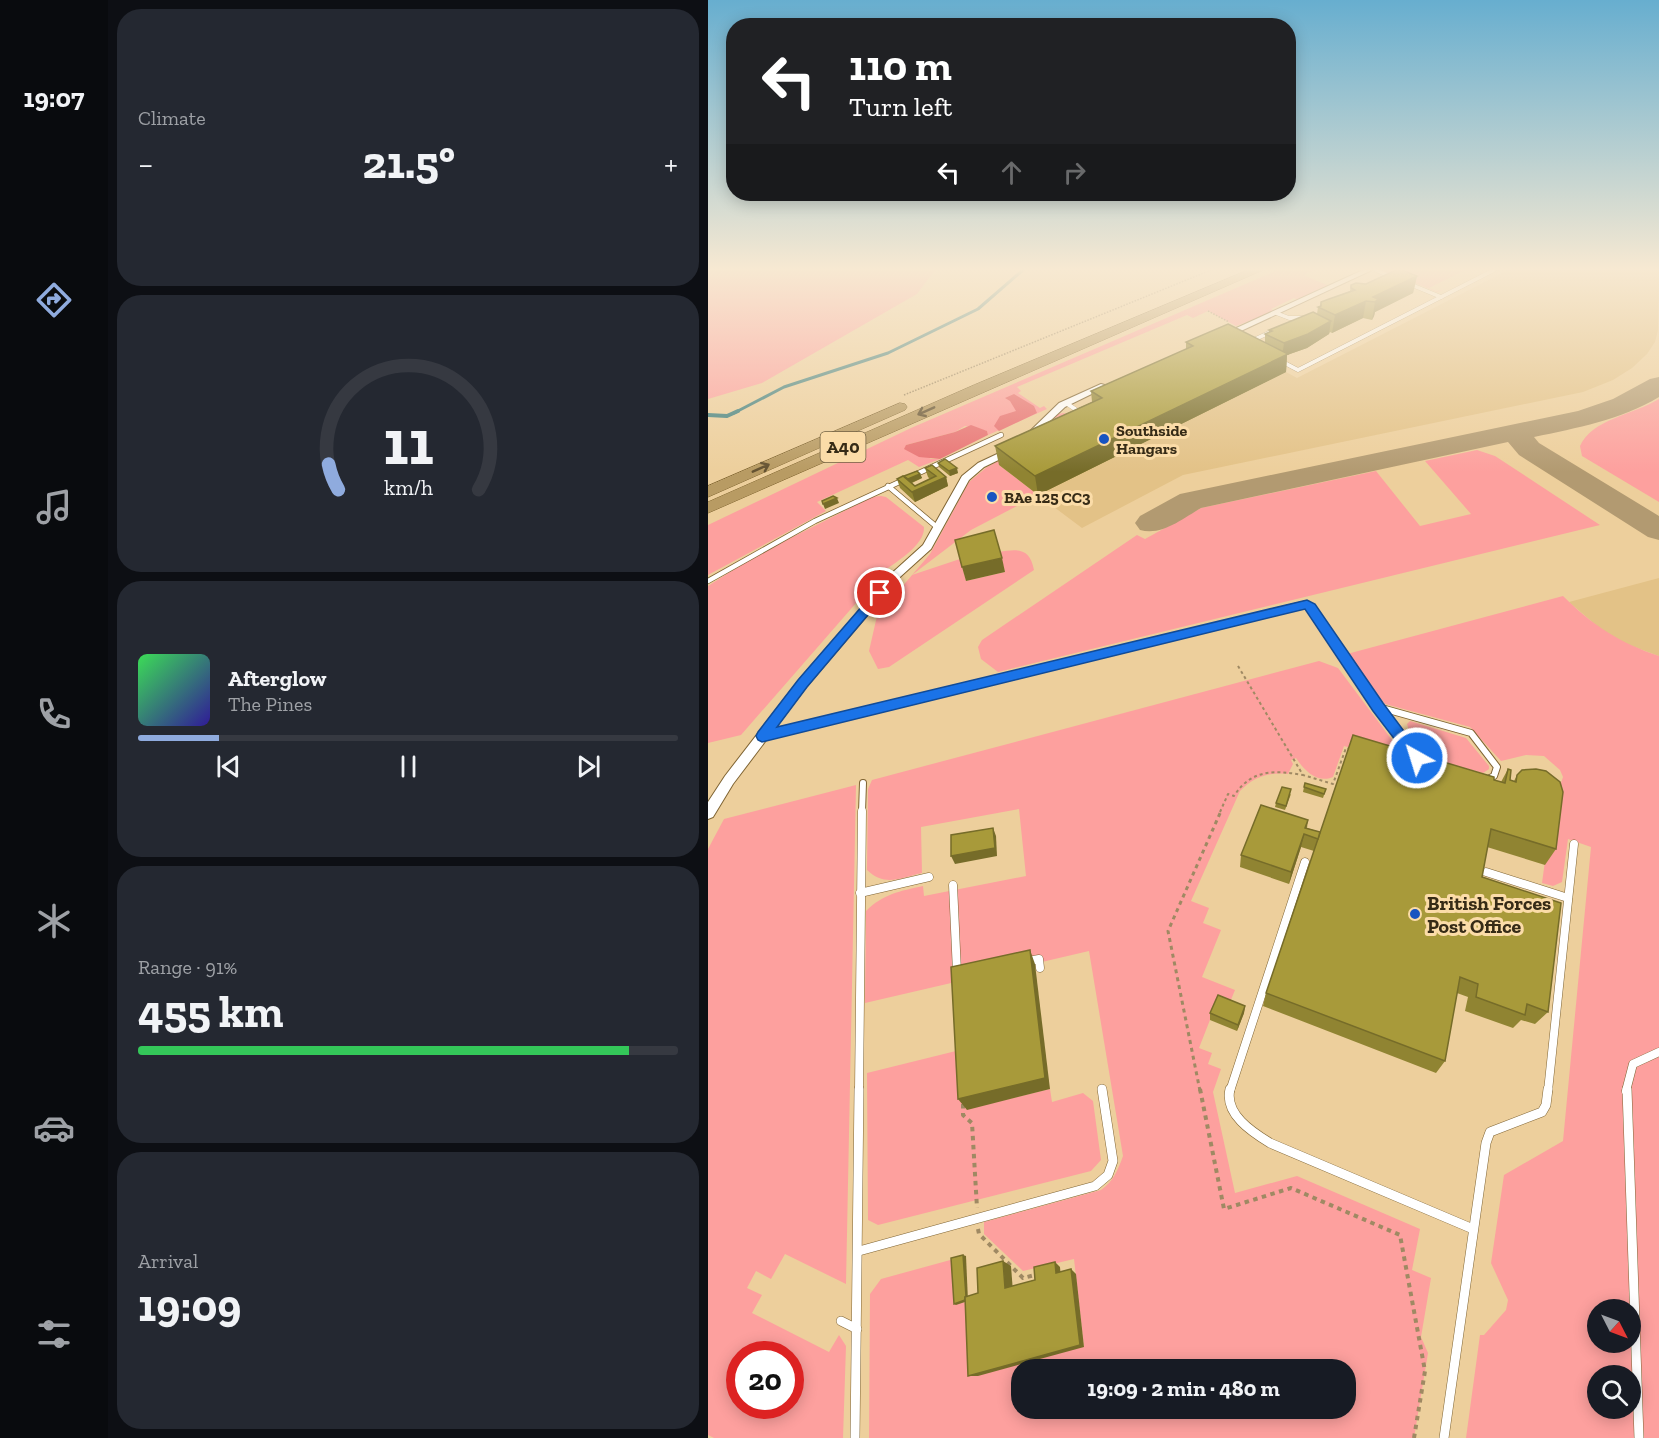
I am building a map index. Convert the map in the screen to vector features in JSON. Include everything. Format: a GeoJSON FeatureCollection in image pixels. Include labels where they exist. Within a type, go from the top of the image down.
{"type":"FeatureCollection","features":[{"type":"Feature","properties":{"kind":"highway","name":"A40"},"geometry":{"type":"LineString","coordinates":[[708,492],[915,398],[1066,337]]}},
{"type":"Feature","properties":{"kind":"highway","name":"A40"},"geometry":{"type":"LineString","coordinates":[[708,508],[968,392],[1098,337]]}},
{"type":"Feature","properties":{"kind":"street"},"geometry":{"type":"LineString","coordinates":[[1218,339],[1231,337]]}},
{"type":"Feature","properties":{"kind":"street"},"geometry":{"type":"LineString","coordinates":[[708,813],[802,683],[896,575],[927,547],[960,486],[972,471],[1017,448],[1066,403],[1118,380]]}},
{"type":"Feature","properties":{"kind":"lane"},"geometry":{"type":"LineString","coordinates":[[1255,348],[1246,344],[1260,337]]}},
{"type":"Feature","properties":{"kind":"lane"},"geometry":{"type":"LineString","coordinates":[[1274,357],[1298,370],[1362,337]]}},
{"type":"Feature","properties":{"kind":"lane"},"geometry":{"type":"LineString","coordinates":[[1066,403],[1078,411],[1088,406]]}},
{"type":"Feature","properties":{"kind":"lane"},"geometry":{"type":"LineString","coordinates":[[708,581],[751,554],[823,515],[1001,435]]}},
{"type":"Feature","properties":{"kind":"lane"},"geometry":{"type":"LineString","coordinates":[[888,486],[938,528]]}},
{"type":"Feature","properties":{"kind":"lane"},"geometry":{"type":"LineString","coordinates":[[762,736],[1301,605],[1311,607],[1378,707],[1414,754],[1424,761]]}},
{"type":"Feature","properties":{"kind":"lane"},"geometry":{"type":"LineString","coordinates":[[1378,707],[1471,733],[1497,767],[1497,772],[1490,779],[1476,777]]}},
{"type":"Feature","properties":{"kind":"lane"},"geometry":{"type":"LineString","coordinates":[[855,1438],[863,783]]}},
{"type":"Feature","properties":{"kind":"lane"},"geometry":{"type":"LineString","coordinates":[[1444,1438],[1486,1143],[1490,1132],[1542,1112],[1546,1105],[1574,844]]}},
{"type":"Feature","properties":{"kind":"lane"},"geometry":{"type":"LineString","coordinates":[[1305,862],[1229,1093],[1232,1111],[1254,1134],[1270,1143],[1473,1229]]}},
{"type":"Feature","properties":{"kind":"lane"},"geometry":{"type":"LineString","coordinates":[[1486,872],[1568,898]]}},
{"type":"Feature","properties":{"kind":"lane"},"geometry":{"type":"LineString","coordinates":[[860,893],[929,877]]}},
{"type":"Feature","properties":{"kind":"lane"},"geometry":{"type":"LineString","coordinates":[[953,885],[957,976],[969,973]]}},
{"type":"Feature","properties":{"kind":"lane"},"geometry":{"type":"LineString","coordinates":[[1016,963],[1039,958],[1040,968]]}},
{"type":"Feature","properties":{"kind":"lane"},"geometry":{"type":"LineString","coordinates":[[1639,1438],[1626,1092],[1633,1064],[1659,1052]]}},
{"type":"Feature","properties":{"kind":"lane"},"geometry":{"type":"LineString","coordinates":[[859,1251],[1095,1186],[1108,1175],[1113,1161],[1102,1089]]}},
{"type":"Feature","properties":{"kind":"lane"},"geometry":{"type":"LineString","coordinates":[[841,1321],[857,1329]]}},
{"type":"Feature","properties":{"kind":"path"},"geometry":{"type":"LineString","coordinates":[[915,398],[1056,337]]}},
{"type":"Feature","properties":{"kind":"path"},"geometry":{"type":"LineString","coordinates":[[1238,666],[1303,775]]}},
{"type":"Feature","properties":{"kind":"path"},"geometry":{"type":"LineString","coordinates":[[1356,751],[1346,748],[1333,784],[1278,770],[1265,771],[1244,782],[1234,796],[1228,794],[1168,931],[1224,1209],[1292,1188],[1400,1235],[1425,1371],[1414,1438]]}},
{"type":"Feature","properties":{"kind":"path"},"geometry":{"type":"LineString","coordinates":[[962,1093],[963,1114],[972,1123],[979,1234],[1023,1278],[1035,1275]]}},
{"type":"Feature","properties":{"kind":"shaded area"},"geometry":{"type":"Polygon","coordinates":[[[708,337],[842,337],[762,383],[708,399],[708,337]]]}},
{"type":"Feature","properties":{"kind":"shaded area"},"geometry":{"type":"Polygon","coordinates":[[[1122,337],[1135,337],[1017,387],[1021,391],[1018,393],[1040,408],[1044,406],[1047,409],[988,435],[987,431],[965,426],[955,432],[906,445],[931,459],[940,459],[919,467],[908,460],[817,502],[826,511],[708,575],[708,525],[911,428],[1122,337]]]}},
{"type":"Feature","properties":{"kind":"shaded area"},"geometry":{"type":"Polygon","coordinates":[[[1377,337],[1656,337],[1647,354],[1632,368],[1613,380],[1583,392],[1183,475],[1082,528],[1038,495],[1286,372],[1297,378],[1377,337]]]}},
{"type":"Feature","properties":{"kind":"shaded area"},"geometry":{"type":"Polygon","coordinates":[[[1014,394],[1034,406],[1037,413],[999,431],[994,426],[1000,416],[1016,411],[1010,401],[1005,398],[1014,394]]]}},
{"type":"Feature","properties":{"kind":"shaded area"},"geometry":{"type":"Polygon","coordinates":[[[1659,399],[1659,502],[1582,456],[1580,446],[1586,437],[1603,423],[1659,399]]]}},
{"type":"Feature","properties":{"kind":"shaded area"},"geometry":{"type":"Polygon","coordinates":[[[1064,413],[1075,417],[1072,422],[1066,418],[1044,428],[1049,432],[1041,436],[1046,440],[1005,459],[1007,461],[999,465],[1038,495],[971,530],[912,575],[930,554],[969,482],[987,467],[1020,450],[1057,414],[1064,413]]]}},
{"type":"Feature","properties":{"kind":"shaded area"},"geometry":{"type":"Polygon","coordinates":[[[971,425],[987,431],[988,435],[940,459],[919,457],[904,449],[906,445],[955,432],[971,425]]]}},
{"type":"Feature","properties":{"kind":"shaded area"},"geometry":{"type":"Polygon","coordinates":[[[1477,450],[1495,456],[1600,525],[998,672],[981,659],[978,647],[982,640],[1137,535],[1145,539],[1201,508],[1376,471],[1420,526],[1471,514],[1425,461],[1477,450]]]}},
{"type":"Feature","properties":{"kind":"shaded area"},"geometry":{"type":"Polygon","coordinates":[[[872,497],[886,497],[924,527],[920,540],[909,552],[884,571],[741,735],[708,743],[708,586],[755,556],[872,497]]]}},
{"type":"Feature","properties":{"kind":"shaded area"},"geometry":{"type":"Polygon","coordinates":[[[1012,550],[1026,554],[1034,570],[889,667],[878,669],[869,651],[877,616],[912,575],[960,559],[966,581],[1005,572],[999,552],[1012,550]]]}},
{"type":"Feature","properties":{"kind":"shaded area"},"geometry":{"type":"Polygon","coordinates":[[[1659,578],[1659,656],[1629,645],[1604,632],[1569,602],[1659,578]]]}},
{"type":"Feature","properties":{"kind":"shaded area"},"geometry":{"type":"Polygon","coordinates":[[[1563,596],[1607,632],[1659,656],[1659,1438],[1466,1438],[1480,1335],[1484,1335],[1506,1310],[1508,1300],[1491,1263],[1504,1175],[1563,1141],[1591,847],[1568,839],[1562,882],[1553,886],[1542,883],[1552,809],[1563,777],[1560,770],[1544,756],[1526,755],[1501,761],[1470,727],[1385,704],[1347,654],[1563,596]]]}},
{"type":"Feature","properties":{"kind":"shaded area"},"geometry":{"type":"Polygon","coordinates":[[[1319,661],[1338,668],[1404,756],[1402,763],[1344,746],[1333,777],[1322,779],[1312,775],[1296,758],[1291,760],[1293,764],[1288,774],[1262,776],[1240,791],[1191,901],[1209,908],[1203,923],[1221,930],[1202,977],[1235,990],[1228,1007],[1217,1002],[1199,1048],[1212,1053],[1208,1064],[1221,1069],[1213,1092],[1235,1193],[1297,1176],[1420,1229],[1412,1270],[1431,1278],[1421,1337],[1428,1353],[1414,1438],[869,1438],[870,1294],[881,1279],[954,1259],[956,1304],[974,1300],[1084,1347],[1074,1259],[1023,1271],[984,1234],[984,1222],[1101,1190],[1115,1175],[1123,1156],[1089,951],[865,1003],[866,911],[872,905],[892,894],[923,886],[924,896],[1026,876],[1019,809],[921,827],[922,873],[893,880],[874,875],[867,870],[868,789],[872,780],[1319,661]]]}},
{"type":"Feature","properties":{"kind":"shaded area"},"geometry":{"type":"Polygon","coordinates":[[[1410,721],[1466,738],[1489,769],[1483,773],[1448,763],[1427,753],[1412,736],[1407,724],[1410,721]]]}},
{"type":"Feature","properties":{"kind":"shaded area"},"geometry":{"type":"Polygon","coordinates":[[[856,785],[846,1284],[785,1254],[771,1279],[756,1271],[747,1288],[762,1295],[752,1313],[829,1352],[839,1335],[846,1346],[843,1438],[714,1438],[708,1435],[708,849],[724,819],[856,785]]]}},
{"type":"Feature","properties":{"kind":"shaded area"},"geometry":{"type":"Polygon","coordinates":[[[960,1050],[967,1109],[1050,1089],[1052,1102],[1083,1093],[1093,1101],[1101,1160],[1091,1171],[878,1225],[868,1220],[867,1073],[960,1050]]]}},
{"type":"Feature","properties":{"kind":"building","name":"Southside Hangars"},"geometry":{"type":"Polygon","coordinates":[[[1197,337],[1254,337],[1288,354],[1035,476],[995,446],[1102,398],[1091,391],[1193,346],[1186,342],[1197,337]]]}},
{"type":"Feature","properties":{"kind":"building"},"geometry":{"type":"Polygon","coordinates":[[[1272,337],[1300,337],[1284,343],[1272,337]]]}},
{"type":"Feature","properties":{"kind":"building"},"geometry":{"type":"Polygon","coordinates":[[[945,459],[957,468],[949,471],[938,463],[945,459]]]}},
{"type":"Feature","properties":{"kind":"building"},"geometry":{"type":"Polygon","coordinates":[[[932,465],[946,477],[912,492],[897,479],[903,476],[915,486],[936,476],[925,468],[932,465]]]}},
{"type":"Feature","properties":{"kind":"building"},"geometry":{"type":"Polygon","coordinates":[[[917,471],[920,474],[908,479],[904,476],[917,471]]]}},
{"type":"Feature","properties":{"kind":"building"},"geometry":{"type":"Polygon","coordinates":[[[833,496],[837,498],[823,504],[822,501],[833,496]]]}},
{"type":"Feature","properties":{"kind":"building"},"geometry":{"type":"Polygon","coordinates":[[[994,530],[1002,558],[962,567],[955,540],[994,530]]]}},
{"type":"Feature","properties":{"kind":"building","name":"British Forces Post Office"},"geometry":{"type":"Polygon","coordinates":[[[1353,735],[1494,777],[1494,780],[1505,783],[1508,769],[1511,770],[1510,780],[1516,782],[1517,775],[1522,770],[1536,769],[1546,771],[1560,782],[1563,792],[1556,849],[1491,829],[1482,877],[1561,903],[1548,1012],[1527,1004],[1525,1015],[1476,997],[1478,984],[1460,977],[1445,1061],[1266,993],[1353,735]]]}},
{"type":"Feature","properties":{"kind":"building"},"geometry":{"type":"Polygon","coordinates":[[[1305,783],[1326,789],[1324,794],[1304,787],[1305,783]]]}},
{"type":"Feature","properties":{"kind":"building"},"geometry":{"type":"Polygon","coordinates":[[[1282,787],[1291,789],[1286,806],[1276,803],[1282,787]]]}},
{"type":"Feature","properties":{"kind":"building"},"geometry":{"type":"Polygon","coordinates":[[[1261,805],[1308,820],[1305,828],[1320,832],[1318,839],[1304,834],[1291,872],[1241,855],[1261,805]]]}},
{"type":"Feature","properties":{"kind":"building"},"geometry":{"type":"Polygon","coordinates":[[[993,828],[995,848],[951,856],[951,835],[993,828]]]}},
{"type":"Feature","properties":{"kind":"building"},"geometry":{"type":"Polygon","coordinates":[[[1030,950],[1045,1078],[958,1099],[951,967],[1030,950]]]}},
{"type":"Feature","properties":{"kind":"building"},"geometry":{"type":"Polygon","coordinates":[[[1218,995],[1245,1006],[1238,1025],[1210,1013],[1218,995]]]}},
{"type":"Feature","properties":{"kind":"building"},"geometry":{"type":"Polygon","coordinates":[[[963,1255],[966,1296],[965,1300],[954,1304],[951,1258],[963,1255]]]}},
{"type":"Feature","properties":{"kind":"building"},"geometry":{"type":"Polygon","coordinates":[[[1003,1261],[1005,1288],[1035,1280],[1034,1267],[1055,1262],[1056,1273],[1071,1269],[1080,1345],[1029,1359],[1011,1359],[1011,1364],[968,1376],[965,1297],[978,1293],[977,1268],[1003,1261]]]}},
{"type":"Feature","properties":{"kind":"waterway"},"geometry":{"type":"LineString","coordinates":[[737,412],[784,387],[888,353],[921,337]]}},
{"type":"Feature","properties":{"kind":"waterway"},"geometry":{"type":"LineString","coordinates":[[708,415],[727,416],[737,412]]}},
{"type":"Feature","properties":{"kind":"taxiway"},"geometry":{"type":"LineString","coordinates":[[1151,523],[1191,501],[1583,418],[1632,401],[1659,385]]}},
{"type":"Feature","properties":{"kind":"taxiway"},"geometry":{"type":"LineString","coordinates":[[1515,433],[1529,449],[1659,530]]}},
{"type":"Feature","properties":{"kind":"place","name":"Southside Hangars"},"geometry":{"type":"Point","coordinates":[1104,439]}},
{"type":"Feature","properties":{"kind":"place","name":"BAe 125 CC3"},"geometry":{"type":"Point","coordinates":[992,497]}},
{"type":"Feature","properties":{"kind":"place","name":"British Forces Post Office"},"geometry":{"type":"Point","coordinates":[1415,914]}},
{"type":"Feature","properties":{"kind":"route"},"geometry":{"type":"LineString","coordinates":[[880,593],[802,683],[762,736],[1307,604],[1378,707],[1417,758]]}}]}
